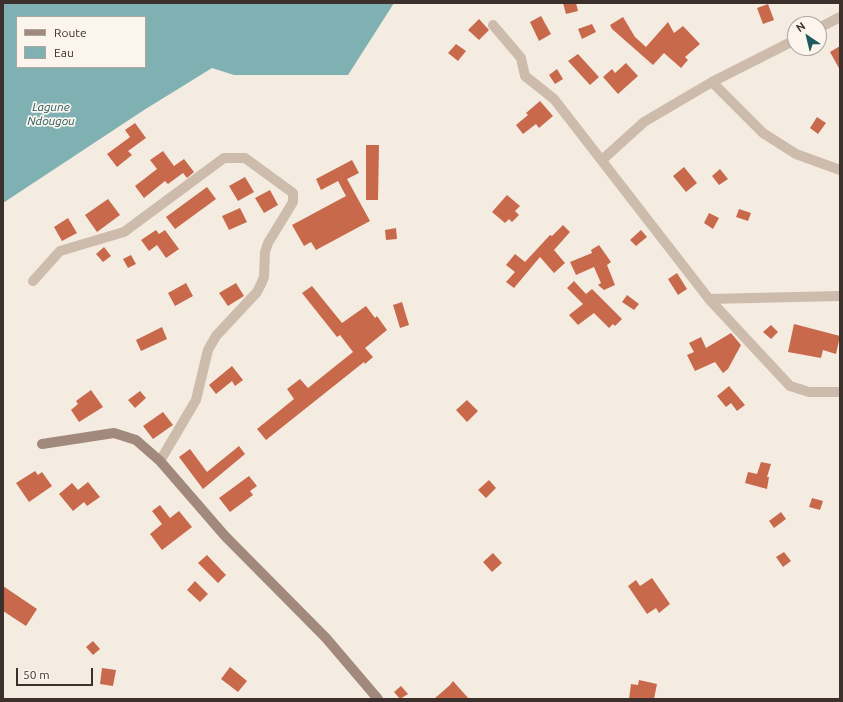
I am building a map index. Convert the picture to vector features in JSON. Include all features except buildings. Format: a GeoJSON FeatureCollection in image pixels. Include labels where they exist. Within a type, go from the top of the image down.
{"type":"FeatureCollection","features":[{"type":"Feature","properties":{"kind":"street"},"geometry":{"type":"LineString","coordinates":[[827,24],[840,17]]}},
{"type":"Feature","properties":{"kind":"street"},"geometry":{"type":"LineString","coordinates":[[493,25],[521,58],[525,76],[554,99],[709,299],[790,386],[809,392],[840,392]]}},
{"type":"Feature","properties":{"kind":"street"},"geometry":{"type":"LineString","coordinates":[[602,160],[644,122],[712,82],[787,44]]}},
{"type":"Feature","properties":{"kind":"street"},"geometry":{"type":"LineString","coordinates":[[712,82],[763,133],[796,154],[840,170]]}},
{"type":"Feature","properties":{"kind":"street"},"geometry":{"type":"LineString","coordinates":[[33,280],[60,251],[124,232],[224,158],[244,158],[292,193],[293,202],[268,243],[265,252],[264,277],[261,284],[257,292],[216,336],[208,350],[196,400],[160,461]]}},
{"type":"Feature","properties":{"kind":"street"},"geometry":{"type":"LineString","coordinates":[[709,299],[840,296]]}},
{"type":"Feature","properties":{"kind":"street"},"geometry":{"type":"LineString","coordinates":[[42,444],[114,433],[136,440],[160,461],[225,536],[326,638],[378,699]]}},
{"type":"Feature","properties":{"kind":"water","name":"Lagune Ndougou"},"geometry":{"type":"Polygon","coordinates":[[[3,3],[394,3],[348,75],[234,75],[212,68],[144,110],[3,203],[3,3]]]}}]}
